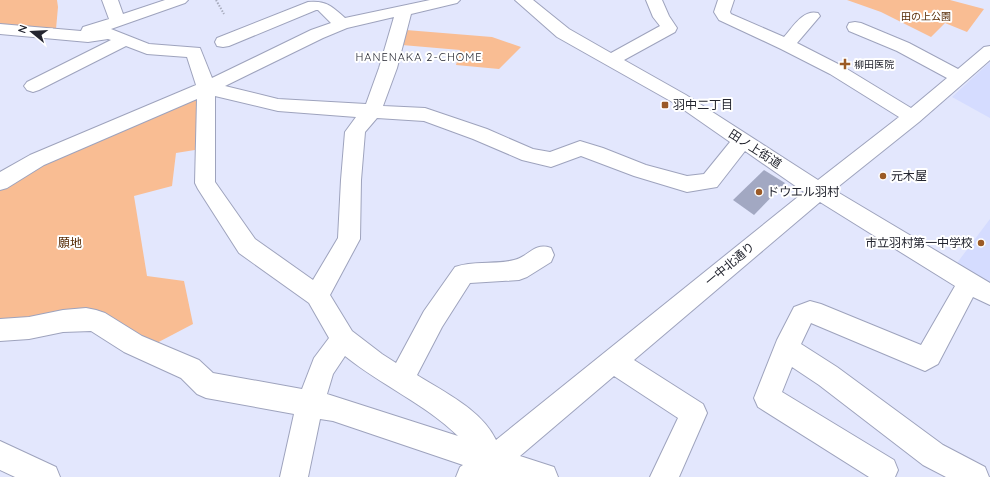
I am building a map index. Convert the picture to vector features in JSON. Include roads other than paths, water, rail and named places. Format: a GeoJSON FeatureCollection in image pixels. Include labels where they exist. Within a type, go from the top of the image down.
{"type":"FeatureCollection","features":[{"type":"Feature","properties":{"kind":"street"},"geometry":{"type":"LineString","coordinates":[[110,0],[117,20]]}},
{"type":"Feature","properties":{"kind":"street"},"geometry":{"type":"LineString","coordinates":[[64,35],[84,32],[180,0]]}},
{"type":"Feature","properties":{"kind":"street"},"geometry":{"type":"LineString","coordinates":[[0,180],[37,160],[206,88],[317,34],[342,24],[452,0]]}},
{"type":"Feature","properties":{"kind":"street","name":"田ノ上街道"},"geometry":{"type":"LineString","coordinates":[[524,0],[563,33],[680,99],[818,191],[980,288]]}},
{"type":"Feature","properties":{"kind":"street"},"geometry":{"type":"LineString","coordinates":[[611,60],[669,28],[661,17],[654,0]]}},
{"type":"Feature","properties":{"kind":"street"},"geometry":{"type":"LineString","coordinates":[[726,0],[722,12],[725,17],[836,70],[912,117]]}},
{"type":"Feature","properties":{"kind":"street"},"geometry":{"type":"LineString","coordinates":[[224,42],[314,5],[323,6],[342,24]]}},
{"type":"Feature","properties":{"kind":"street"},"geometry":{"type":"LineString","coordinates":[[317,296],[349,239],[351,180],[355,132],[359,125],[372,112],[388,68],[404,11]]}},
{"type":"Feature","properties":{"kind":"street"},"geometry":{"type":"LineString","coordinates":[[786,45],[812,16]]}},
{"type":"Feature","properties":{"kind":"street"},"geometry":{"type":"LineString","coordinates":[[854,27],[903,47],[960,76]]}},
{"type":"Feature","properties":{"kind":"street"},"geometry":{"type":"LineString","coordinates":[[0,29],[64,35],[88,36],[110,34],[147,49],[194,52],[206,88],[204,183],[247,246],[317,296],[343,339],[373,363],[455,414],[482,440],[492,461]]}},
{"type":"Feature","properties":{"kind":"street"},"geometry":{"type":"LineString","coordinates":[[33,86],[126,40]]}},
{"type":"Feature","properties":{"kind":"street","name":"一中北通り"},"geometry":{"type":"LineString","coordinates":[[470,477],[492,461],[818,191],[912,117],[990,52]]}},
{"type":"Feature","properties":{"kind":"street"},"geometry":{"type":"LineString","coordinates":[[206,88],[278,105],[425,115],[480,134],[529,155],[551,160],[580,148],[641,171],[687,184],[710,181],[742,141]]}},
{"type":"Feature","properties":{"kind":"street"},"geometry":{"type":"LineString","coordinates":[[401,380],[433,319],[463,274],[519,270],[543,255]]}},
{"type":"Feature","properties":{"kind":"street"},"geometry":{"type":"LineString","coordinates":[[884,470],[767,398],[786,348],[803,315],[810,312],[821,315],[925,358],[929,356],[980,288]]}},
{"type":"Feature","properties":{"kind":"street"},"geometry":{"type":"LineString","coordinates":[[0,330],[29,328],[63,321],[86,319],[96,321],[133,344],[190,369],[206,385],[333,408],[544,477]]}},
{"type":"Feature","properties":{"kind":"street"},"geometry":{"type":"LineString","coordinates":[[294,477],[310,403],[323,367],[343,339]]}},
{"type":"Feature","properties":{"kind":"street"},"geometry":{"type":"LineString","coordinates":[[786,348],[828,376],[933,455],[975,477]]}},
{"type":"Feature","properties":{"kind":"street"},"geometry":{"type":"LineString","coordinates":[[612,361],[694,413],[664,477]]}},
{"type":"Feature","properties":{"kind":"street"},"geometry":{"type":"LineString","coordinates":[[0,455],[46,477]]}},
{"type":"Feature","properties":{"kind":"place","name":"柳田医院"},"geometry":{"type":"Point","coordinates":[845,64]}},
{"type":"Feature","properties":{"kind":"place","name":"羽中二丁目"},"geometry":{"type":"Point","coordinates":[665,105]}},
{"type":"Feature","properties":{"kind":"place","name":"元木屋"},"geometry":{"type":"Point","coordinates":[883,176]}},
{"type":"Feature","properties":{"kind":"place","name":"ドウエル羽村"},"geometry":{"type":"Point","coordinates":[759,192]}},
{"type":"Feature","properties":{"kind":"place","name":"市立羽村第一中学校"},"geometry":{"type":"Point","coordinates":[981,243]}},
{"type":"Feature","properties":{"kind":"district","name":"HANENAKA 2-CHOME"},"geometry":{"type":"Point","coordinates":[419,57]}},
{"type":"Feature","properties":{"kind":"park label","name":"田の上公園"},"geometry":{"type":"Point","coordinates":[926,16]}},
{"type":"Feature","properties":{"kind":"park label","name":"願地"},"geometry":{"type":"Point","coordinates":[70,243]}}]}
